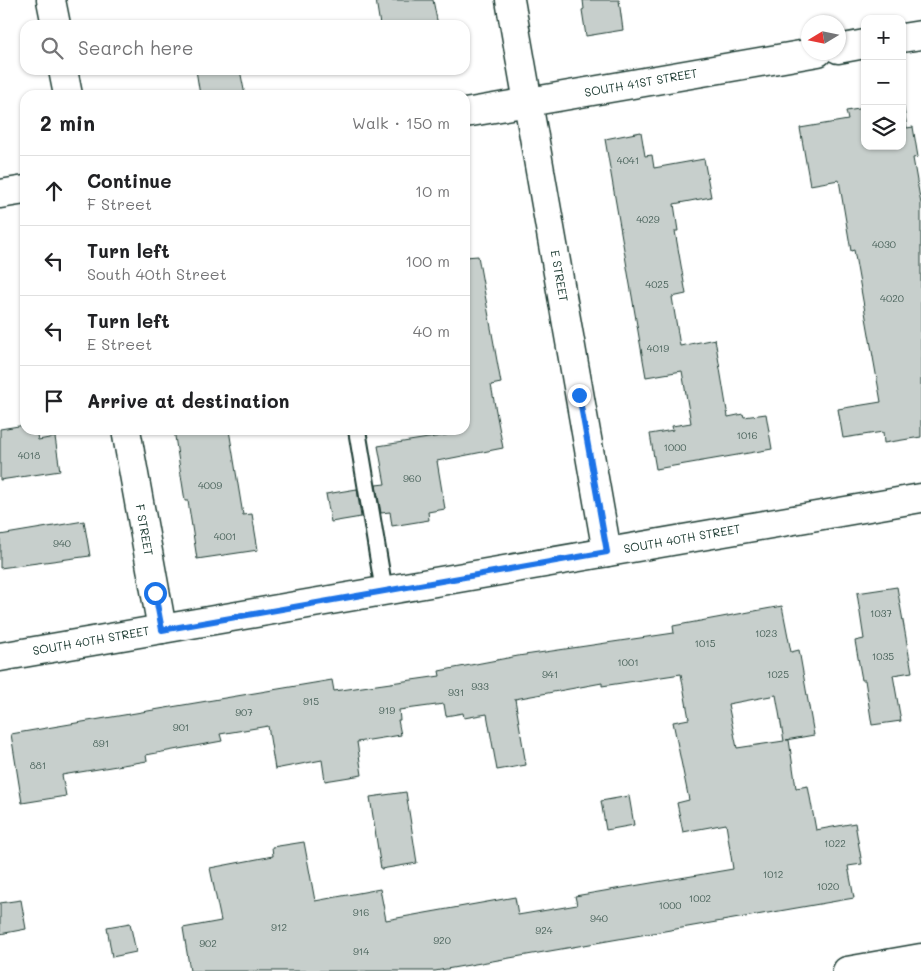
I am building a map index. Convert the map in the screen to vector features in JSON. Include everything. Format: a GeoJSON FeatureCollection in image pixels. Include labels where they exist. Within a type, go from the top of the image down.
{"type":"FeatureCollection","features":[{"type":"Feature","properties":{"kind":"street"},"geometry":{"type":"LineString","coordinates":[[51,0],[55,20]]}},
{"type":"Feature","properties":{"kind":"street","name":"E STREET"},"geometry":{"type":"LineString","coordinates":[[510,0],[607,552]]}},
{"type":"Feature","properties":{"kind":"street"},"geometry":{"type":"LineString","coordinates":[[906,37],[921,35]]}},
{"type":"Feature","properties":{"kind":"street"},"geometry":{"type":"LineString","coordinates":[[846,48],[861,45]]}},
{"type":"Feature","properties":{"kind":"street","name":"SOUTH 41ST STREET"},"geometry":{"type":"LineString","coordinates":[[470,112],[801,55]]}},
{"type":"Feature","properties":{"kind":"street"},"geometry":{"type":"LineString","coordinates":[[64,75],[67,90]]}},
{"type":"Feature","properties":{"kind":"street"},"geometry":{"type":"LineString","coordinates":[[0,194],[20,191]]}},
{"type":"Feature","properties":{"kind":"street","name":"F STREET"},"geometry":{"type":"LineString","coordinates":[[127,435],[162,630]]}},
{"type":"Feature","properties":{"kind":"street","name":"SOUTH 40TH STREET"},"geometry":{"type":"LineString","coordinates":[[0,657],[921,498]]}},
{"type":"Feature","properties":{"kind":"street"},"geometry":{"type":"LineString","coordinates":[[847,971],[921,958]]}},
{"type":"Feature","properties":{"kind":"lane"},"geometry":{"type":"LineString","coordinates":[[358,435],[384,591]]}},
{"type":"Feature","properties":{"kind":"building"},"geometry":{"type":"Polygon","coordinates":[[[376,0],[433,0],[437,20],[379,20],[376,0]]]}},
{"type":"Feature","properties":{"kind":"building"},"geometry":{"type":"Polygon","coordinates":[[[583,0],[619,0],[623,30],[586,36],[582,10],[584,9],[583,0]]]}},
{"type":"Feature","properties":{"kind":"building"},"geometry":{"type":"Polygon","coordinates":[[[197,75],[241,75],[244,90],[199,90],[197,75]]]}},
{"type":"Feature","properties":{"kind":"building"},"geometry":{"type":"Polygon","coordinates":[[[861,109],[861,150],[906,150],[906,122],[907,128],[913,127],[918,157],[913,158],[921,204],[921,437],[884,443],[883,432],[843,438],[838,409],[881,402],[854,250],[851,251],[839,180],[810,185],[800,128],[848,120],[846,111],[861,109]]]}},
{"type":"Feature","properties":{"kind":"building"},"geometry":{"type":"Polygon","coordinates":[[[641,132],[645,156],[652,155],[654,168],[704,159],[711,197],[674,204],[678,231],[675,231],[686,294],[672,297],[680,346],[715,339],[728,417],[743,414],[744,417],[766,414],[772,449],[656,469],[650,434],[673,430],[672,426],[691,423],[682,371],[646,377],[639,337],[605,139],[641,132]]]}},
{"type":"Feature","properties":{"kind":"building"},"geometry":{"type":"Polygon","coordinates":[[[478,256],[501,383],[491,385],[503,448],[437,461],[445,509],[428,512],[429,520],[392,526],[390,512],[381,513],[376,485],[385,484],[378,446],[447,435],[470,435],[470,257],[478,256]]]}},
{"type":"Feature","properties":{"kind":"building"},"geometry":{"type":"Polygon","coordinates":[[[20,426],[20,435],[37,435],[38,440],[55,437],[60,471],[0,480],[0,429],[20,426]]]}},
{"type":"Feature","properties":{"kind":"building"},"geometry":{"type":"Polygon","coordinates":[[[175,435],[230,435],[243,515],[252,514],[258,550],[197,559],[188,501],[185,501],[175,435]]]}},
{"type":"Feature","properties":{"kind":"building"},"geometry":{"type":"Polygon","coordinates":[[[357,489],[361,517],[331,522],[326,494],[357,489]]]}},
{"type":"Feature","properties":{"kind":"building"},"geometry":{"type":"Polygon","coordinates":[[[84,521],[90,556],[0,568],[0,535],[84,521]]]}},
{"type":"Feature","properties":{"kind":"building"},"geometry":{"type":"Polygon","coordinates":[[[897,587],[912,672],[893,675],[901,721],[872,725],[865,680],[862,680],[855,641],[864,639],[857,593],[897,587]]]}},
{"type":"Feature","properties":{"kind":"building"},"geometry":{"type":"Polygon","coordinates":[[[782,606],[791,652],[799,650],[814,735],[786,740],[789,740],[796,788],[808,786],[816,830],[855,823],[862,864],[848,866],[854,898],[435,971],[190,971],[183,928],[221,921],[210,868],[273,856],[272,847],[304,842],[315,901],[380,889],[386,920],[515,897],[518,915],[577,905],[575,896],[733,869],[726,824],[683,832],[677,803],[689,800],[673,722],[689,719],[681,674],[602,686],[602,683],[515,699],[526,765],[497,770],[487,714],[464,718],[463,713],[446,716],[444,704],[399,710],[400,720],[398,720],[401,735],[357,742],[362,775],[325,781],[322,760],[275,769],[268,726],[220,734],[222,741],[146,755],[147,761],[62,775],[66,796],[22,803],[11,734],[332,680],[334,691],[440,676],[439,671],[518,656],[674,633],[673,626],[782,606]],[[776,695],[728,704],[737,748],[784,741],[776,695]]]}},
{"type":"Feature","properties":{"kind":"building"},"geometry":{"type":"Polygon","coordinates":[[[406,792],[417,863],[381,869],[370,797],[406,792]]]}},
{"type":"Feature","properties":{"kind":"building"},"geometry":{"type":"Polygon","coordinates":[[[629,796],[634,825],[606,830],[601,801],[629,796]]]}},
{"type":"Feature","properties":{"kind":"building"},"geometry":{"type":"Polygon","coordinates":[[[21,900],[26,929],[0,934],[0,903],[21,900]]]}},
{"type":"Feature","properties":{"kind":"building"},"geometry":{"type":"Polygon","coordinates":[[[130,923],[136,952],[112,957],[107,927],[130,923]]]}},
{"type":"Feature","properties":{"kind":"route"},"geometry":{"type":"LineString","coordinates":[[155,593],[162,630],[607,552],[579,395]]}}]}
